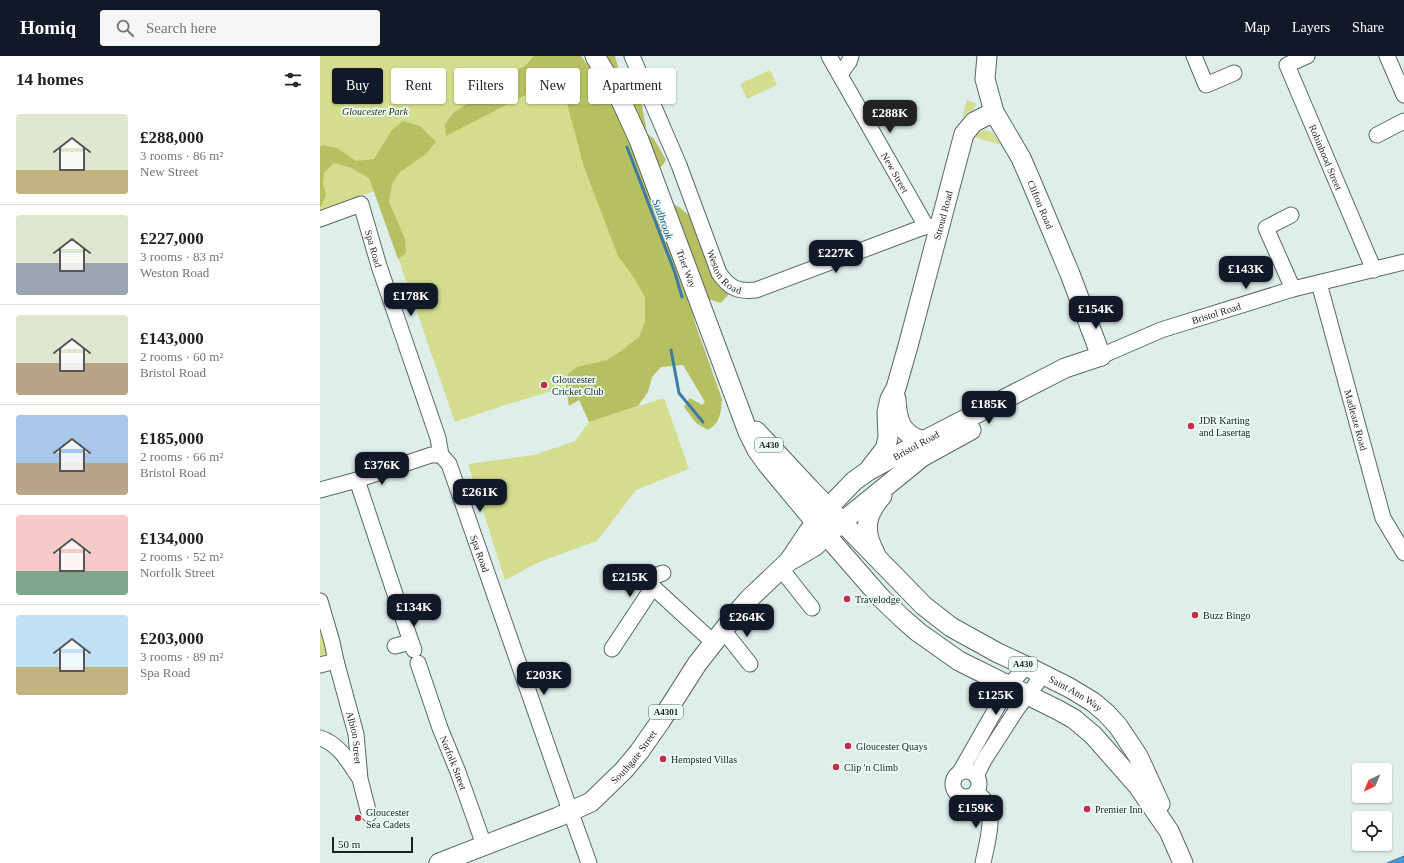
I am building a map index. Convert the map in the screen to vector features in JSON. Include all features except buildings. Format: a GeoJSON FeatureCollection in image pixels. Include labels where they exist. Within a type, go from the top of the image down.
{"type":"FeatureCollection","features":[{"type":"Feature","properties":{"kind":"main road","name":"Trier Way"},"geometry":{"type":"LineString","coordinates":[[595,56],[618,94],[639,140],[743,418],[757,450],[821,529]]}},
{"type":"Feature","properties":{"kind":"main road"},"geometry":{"type":"LineString","coordinates":[[988,56],[985,79],[994,112]]}},
{"type":"Feature","properties":{"kind":"main road","name":"Stroud Road"},"geometry":{"type":"LineString","coordinates":[[920,453],[913,436],[905,431],[901,426],[897,410],[896,388],[932,227],[964,134],[974,122],[994,112]]}},
{"type":"Feature","properties":{"kind":"main road","name":"Clifton Road"},"geometry":{"type":"LineString","coordinates":[[994,112],[1021,158],[1079,300],[1080,323],[1091,362]]}},
{"type":"Feature","properties":{"kind":"main road","name":"Bristol Road"},"geometry":{"type":"LineString","coordinates":[[835,515],[861,476],[920,453],[988,421],[1075,377],[1091,362]]}},
{"type":"Feature","properties":{"kind":"main road","name":"Stroud Road"},"geometry":{"type":"LineString","coordinates":[[861,476],[885,449],[888,438],[887,412],[890,399],[896,388]]}},
{"type":"Feature","properties":{"kind":"main road","name":"Trier Way"},"geometry":{"type":"LineString","coordinates":[[743,418],[835,515]]}},
{"type":"Feature","properties":{"kind":"main road"},"geometry":{"type":"LineString","coordinates":[[835,515],[881,477],[920,453]]}},
{"type":"Feature","properties":{"kind":"main road"},"geometry":{"type":"LineString","coordinates":[[883,565],[874,552],[869,539],[867,523],[869,514],[881,496],[905,474],[920,453]]}},
{"type":"Feature","properties":{"kind":"main road"},"geometry":{"type":"LineString","coordinates":[[796,473],[824,488],[833,489],[845,487],[861,476]]}},
{"type":"Feature","properties":{"kind":"main road","name":"Southgate Street"},"geometry":{"type":"LineString","coordinates":[[439,863],[571,812],[591,802],[624,770],[660,722],[679,691],[718,636],[749,599],[785,565],[815,546],[821,529],[835,515]]}},
{"type":"Feature","properties":{"kind":"main road","name":"Saint Ann Way"},"geometry":{"type":"LineString","coordinates":[[835,515],[924,606],[951,627],[993,650],[1093,735],[1138,786],[1169,831],[1183,863]]}},
{"type":"Feature","properties":{"kind":"main road","name":"Saint Ann Way"},"geometry":{"type":"LineString","coordinates":[[821,529],[881,598],[902,618],[918,632],[959,660],[1027,680],[1070,688],[1093,702],[1118,726],[1128,740],[1143,766],[1169,827],[1169,831]]}},
{"type":"Feature","properties":{"kind":"street","name":"Weston Road"},"geometry":{"type":"LineString","coordinates":[[632,56],[679,165],[719,273],[724,280],[738,290],[746,292],[756,290],[932,227]]}},
{"type":"Feature","properties":{"kind":"street","name":"New Street"},"geometry":{"type":"LineString","coordinates":[[829,56],[932,227]]}},
{"type":"Feature","properties":{"kind":"street"},"geometry":{"type":"LineString","coordinates":[[840,74],[851,56]]}},
{"type":"Feature","properties":{"kind":"street"},"geometry":{"type":"LineString","coordinates":[[1194,56],[1206,85],[1234,73]]}},
{"type":"Feature","properties":{"kind":"street","name":"Robinhood Street"},"geometry":{"type":"LineString","coordinates":[[1308,56],[1287,65],[1374,270]]}},
{"type":"Feature","properties":{"kind":"street"},"geometry":{"type":"LineString","coordinates":[[1387,56],[1404,95]]}},
{"type":"Feature","properties":{"kind":"street"},"geometry":{"type":"LineString","coordinates":[[1377,134],[1404,121]]}},
{"type":"Feature","properties":{"kind":"street","name":"Spa Road"},"geometry":{"type":"LineString","coordinates":[[320,219],[361,204],[379,266],[438,438],[441,455],[449,464],[590,863]]}},
{"type":"Feature","properties":{"kind":"street"},"geometry":{"type":"LineString","coordinates":[[1291,215],[1266,228],[1293,289]]}},
{"type":"Feature","properties":{"kind":"street","name":"Bristol Road"},"geometry":{"type":"LineString","coordinates":[[1091,362],[1161,330],[1293,289],[1404,262]]}},
{"type":"Feature","properties":{"kind":"street","name":"Madleaze Road"},"geometry":{"type":"LineString","coordinates":[[1319,283],[1383,518],[1404,553]]}},
{"type":"Feature","properties":{"kind":"street"},"geometry":{"type":"LineString","coordinates":[[320,490],[357,480],[431,455],[441,455]]}},
{"type":"Feature","properties":{"kind":"street","name":"Norfolk Street"},"geometry":{"type":"LineString","coordinates":[[357,480],[414,652],[429,680],[445,741],[458,772],[484,845]]}},
{"type":"Feature","properties":{"kind":"street"},"geometry":{"type":"LineString","coordinates":[[785,565],[812,608]]}},
{"type":"Feature","properties":{"kind":"street"},"geometry":{"type":"LineString","coordinates":[[663,573],[650,578],[653,587],[718,636],[750,664]]}},
{"type":"Feature","properties":{"kind":"street"},"geometry":{"type":"LineString","coordinates":[[612,649],[653,587]]}},
{"type":"Feature","properties":{"kind":"street","name":"Albion Street"},"geometry":{"type":"LineString","coordinates":[[320,601],[356,734],[360,779],[369,814]]}},
{"type":"Feature","properties":{"kind":"street"},"geometry":{"type":"LineString","coordinates":[[395,646],[414,652]]}},
{"type":"Feature","properties":{"kind":"street"},"geometry":{"type":"LineString","coordinates":[[320,665],[336,661]]}},
{"type":"Feature","properties":{"kind":"street"},"geometry":{"type":"LineString","coordinates":[[960,772],[969,771],[976,776],[979,783],[976,792],[973,795],[965,797],[957,794],[954,790],[952,781],[1027,680]]}},
{"type":"Feature","properties":{"kind":"street"},"geometry":{"type":"LineString","coordinates":[[976,776],[1027,680]]}},
{"type":"Feature","properties":{"kind":"street"},"geometry":{"type":"LineString","coordinates":[[320,738],[333,744],[339,750],[360,779]]}},
{"type":"Feature","properties":{"kind":"street"},"geometry":{"type":"LineString","coordinates":[[976,792],[986,802],[990,815],[990,827],[983,863]]}},
{"type":"Feature","properties":{"kind":"green space","name":"Gloucester Park"},"geometry":{"type":"Polygon","coordinates":[[[320,56],[581,56],[588,71],[588,104],[599,104],[669,317],[590,379],[455,422],[375,191],[320,211],[320,56]]]}},
{"type":"Feature","properties":{"kind":"green space"},"geometry":{"type":"Polygon","coordinates":[[[534,56],[581,56],[585,62],[593,68],[588,68],[588,104],[642,104],[647,133],[654,139],[666,160],[662,166],[649,175],[668,201],[679,207],[691,217],[724,273],[729,294],[721,303],[708,299],[688,296],[695,323],[722,399],[719,417],[715,424],[708,430],[696,423],[684,407],[690,398],[702,405],[705,402],[683,365],[661,367],[652,377],[648,392],[638,406],[589,422],[579,400],[569,406],[566,387],[568,374],[577,367],[607,360],[639,337],[645,322],[645,297],[632,275],[618,256],[584,167],[567,104],[580,104],[580,68],[526,68],[526,95],[518,99],[518,69],[526,65],[534,56]]]}},
{"type":"Feature","properties":{"kind":"green space"},"geometry":{"type":"Polygon","coordinates":[[[598,56],[615,56],[619,68],[598,68],[598,56]]]}},
{"type":"Feature","properties":{"kind":"green space"},"geometry":{"type":"Polygon","coordinates":[[[770,70],[777,85],[747,99],[740,84],[770,70]]]}},
{"type":"Feature","properties":{"kind":"green space"},"geometry":{"type":"Polygon","coordinates":[[[967,100],[977,104],[972,111],[962,117],[967,100]]]}},
{"type":"Feature","properties":{"kind":"green space"},"geometry":{"type":"Polygon","coordinates":[[[466,104],[508,104],[446,136],[445,124],[453,113],[466,104]]]}},
{"type":"Feature","properties":{"kind":"green space"},"geometry":{"type":"Polygon","coordinates":[[[403,121],[420,126],[436,142],[426,154],[400,172],[392,184],[389,202],[405,239],[406,253],[398,259],[369,178],[349,167],[334,163],[324,173],[323,183],[326,195],[320,208],[320,147],[323,145],[337,148],[356,161],[374,159],[392,130],[403,121]]]}},
{"type":"Feature","properties":{"kind":"green space"},"geometry":{"type":"Polygon","coordinates":[[[984,130],[992,132],[1001,145],[977,138],[977,134],[984,130]]]}},
{"type":"Feature","properties":{"kind":"green space"},"geometry":{"type":"Polygon","coordinates":[[[664,398],[689,469],[636,490],[597,541],[539,562],[505,580],[468,464],[534,455],[575,441],[589,422],[664,398]]]}},
{"type":"Feature","properties":{"kind":"green space"},"geometry":{"type":"Polygon","coordinates":[[[320,633],[327,654],[320,656],[320,633]]]}},
{"type":"Feature","properties":{"kind":"water"},"geometry":{"type":"Polygon","coordinates":[[[1404,856],[1404,863],[1387,863],[1404,856]]]}},
{"type":"Feature","properties":{"kind":"waterway","name":"Sudbrook"},"geometry":{"type":"LineString","coordinates":[[627,147],[675,273],[682,297]]}},
{"type":"Feature","properties":{"kind":"waterway","name":"Sudbrook"},"geometry":{"type":"LineString","coordinates":[[671,350],[679,393],[703,422]]}},
{"type":"Feature","properties":{"kind":"place","name":"Gloucester Cricket Club"},"geometry":{"type":"Point","coordinates":[544,385]}},
{"type":"Feature","properties":{"kind":"place","name":"JDR Karting and Lasertag"},"geometry":{"type":"Point","coordinates":[1191,426]}},
{"type":"Feature","properties":{"kind":"place","name":"Travelodge"},"geometry":{"type":"Point","coordinates":[847,599]}},
{"type":"Feature","properties":{"kind":"place","name":"Buzz Bingo"},"geometry":{"type":"Point","coordinates":[1195,615]}},
{"type":"Feature","properties":{"kind":"place","name":"Gloucester Quays"},"geometry":{"type":"Point","coordinates":[848,746]}},
{"type":"Feature","properties":{"kind":"place","name":"Hempsted Villas"},"geometry":{"type":"Point","coordinates":[663,759]}},
{"type":"Feature","properties":{"kind":"place","name":"Clip 'n Climb"},"geometry":{"type":"Point","coordinates":[836,767]}},
{"type":"Feature","properties":{"kind":"place","name":"Premier Inn"},"geometry":{"type":"Point","coordinates":[1087,809]}},
{"type":"Feature","properties":{"kind":"place","name":"Gloucester Sea Cadets"},"geometry":{"type":"Point","coordinates":[358,818]}}]}
